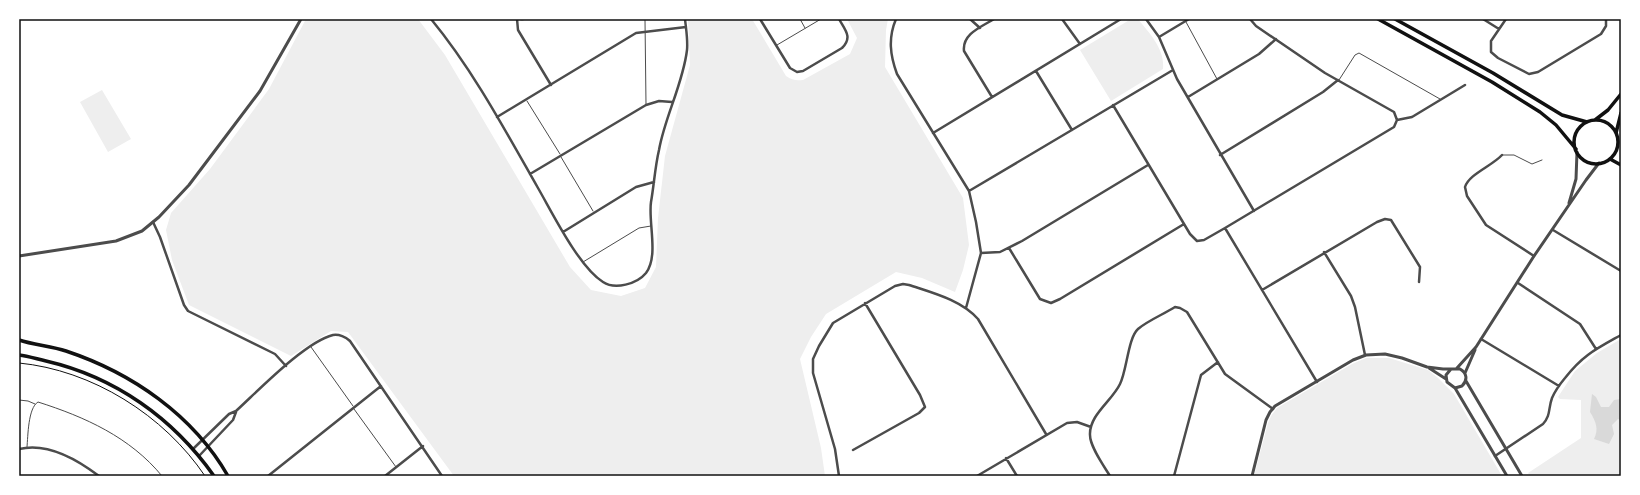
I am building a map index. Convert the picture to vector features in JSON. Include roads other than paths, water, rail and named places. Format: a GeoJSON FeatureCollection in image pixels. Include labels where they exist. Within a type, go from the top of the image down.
{"type":"FeatureCollection","features":[{"type":"Feature","properties":{"kind":"main road"},"geometry":{"type":"LineString","coordinates":[[1378,19],[1492,82],[1540,112],[1556,125],[1587,161],[1599,164],[1610,159],[1615,154],[1618,147],[1618,140],[1616,133],[1608,124],[1596,120]]}},
{"type":"Feature","properties":{"kind":"main road"},"geometry":{"type":"LineString","coordinates":[[1395,19],[1493,73],[1562,115],[1587,122]]}},
{"type":"Feature","properties":{"kind":"main road"},"geometry":{"type":"LineString","coordinates":[[1577,151],[1575,136],[1582,126],[1587,122],[1596,120],[1608,110],[1621,94]]}},
{"type":"Feature","properties":{"kind":"main road"},"geometry":{"type":"LineString","coordinates":[[1616,133],[1621,113]]}},
{"type":"Feature","properties":{"kind":"main road"},"geometry":{"type":"LineString","coordinates":[[1618,140],[1621,144]]}},
{"type":"Feature","properties":{"kind":"main road"},"geometry":{"type":"LineString","coordinates":[[1610,159],[1621,165]]}},
{"type":"Feature","properties":{"kind":"main road"},"geometry":{"type":"LineString","coordinates":[[19,340],[66,351],[89,359],[129,378],[169,407],[209,448],[228,476]]}},
{"type":"Feature","properties":{"kind":"main road"},"geometry":{"type":"LineString","coordinates":[[19,355],[72,368],[120,389],[163,418],[193,449],[214,476]]}},
{"type":"Feature","properties":{"kind":"street"},"geometry":{"type":"LineString","coordinates":[[19,256],[116,241],[142,231],[189,185],[260,91],[302,19]]}},
{"type":"Feature","properties":{"kind":"street"},"geometry":{"type":"LineString","coordinates":[[431,19],[449,41],[497,117],[563,232],[583,262],[593,275],[605,284],[617,286],[631,283],[646,273],[652,259],[650,209],[659,149],[687,50],[685,19]]}},
{"type":"Feature","properties":{"kind":"street"},"geometry":{"type":"LineString","coordinates":[[517,19],[518,30],[551,84]]}},
{"type":"Feature","properties":{"kind":"street"},"geometry":{"type":"LineString","coordinates":[[760,19],[790,68],[797,72],[803,71],[842,48],[846,44],[848,40],[847,32],[839,19]]}},
{"type":"Feature","properties":{"kind":"street"},"geometry":{"type":"LineString","coordinates":[[896,19],[893,26],[891,58],[897,74],[969,191],[981,253],[966,308]]}},
{"type":"Feature","properties":{"kind":"street"},"geometry":{"type":"LineString","coordinates":[[970,19],[980,28]]}},
{"type":"Feature","properties":{"kind":"street"},"geometry":{"type":"LineString","coordinates":[[992,97],[964,51],[963,43],[967,37],[994,19]]}},
{"type":"Feature","properties":{"kind":"street"},"geometry":{"type":"LineString","coordinates":[[1062,19],[1080,44]]}},
{"type":"Feature","properties":{"kind":"street"},"geometry":{"type":"LineString","coordinates":[[933,133],[1121,19]]}},
{"type":"Feature","properties":{"kind":"street"},"geometry":{"type":"LineString","coordinates":[[1146,19],[1159,37],[1171,62],[1173,70],[1220,155],[1254,211]]}},
{"type":"Feature","properties":{"kind":"street"},"geometry":{"type":"LineString","coordinates":[[1159,37],[1189,19]]}},
{"type":"Feature","properties":{"kind":"street"},"geometry":{"type":"LineString","coordinates":[[1113,105],[1148,166],[1190,234],[1197,240],[1204,240],[1225,228],[1394,127],[1397,120],[1394,112],[1338,80],[1256,26],[1250,19]]}},
{"type":"Feature","properties":{"kind":"street"},"geometry":{"type":"LineString","coordinates":[[1483,19],[1499,29]]}},
{"type":"Feature","properties":{"kind":"street"},"geometry":{"type":"LineString","coordinates":[[1506,19],[1491,41],[1491,52],[1498,58],[1529,74],[1538,72],[1601,34],[1606,26],[1606,19]]}},
{"type":"Feature","properties":{"kind":"street"},"geometry":{"type":"LineString","coordinates":[[497,117],[636,33],[686,28]]}},
{"type":"Feature","properties":{"kind":"street"},"geometry":{"type":"LineString","coordinates":[[1188,97],[1259,54],[1276,39]]}},
{"type":"Feature","properties":{"kind":"street"},"geometry":{"type":"LineString","coordinates":[[969,191],[1173,70]]}},
{"type":"Feature","properties":{"kind":"street"},"geometry":{"type":"LineString","coordinates":[[1036,71],[1072,130]]}},
{"type":"Feature","properties":{"kind":"street"},"geometry":{"type":"LineString","coordinates":[[1220,155],[1323,92],[1338,80]]}},
{"type":"Feature","properties":{"kind":"street"},"geometry":{"type":"LineString","coordinates":[[1397,120],[1412,117],[1465,85]]}},
{"type":"Feature","properties":{"kind":"street"},"geometry":{"type":"LineString","coordinates":[[530,174],[646,104],[659,100],[672,102]]}},
{"type":"Feature","properties":{"kind":"street"},"geometry":{"type":"LineString","coordinates":[[1566,210],[1576,179],[1577,151]]}},
{"type":"Feature","properties":{"kind":"street"},"geometry":{"type":"LineString","coordinates":[[1502,155],[1495,162],[1469,179],[1465,187],[1467,196],[1486,225],[1534,256]]}},
{"type":"Feature","properties":{"kind":"street"},"geometry":{"type":"LineString","coordinates":[[1522,476],[1466,381],[1465,373],[1476,347],[1534,256],[1599,164]]}},
{"type":"Feature","properties":{"kind":"street"},"geometry":{"type":"LineString","coordinates":[[981,253],[1000,252],[1009,248],[1148,166]]}},
{"type":"Feature","properties":{"kind":"street"},"geometry":{"type":"LineString","coordinates":[[563,232],[636,187],[654,182]]}},
{"type":"Feature","properties":{"kind":"street"},"geometry":{"type":"LineString","coordinates":[[1262,290],[1324,252],[1385,219],[1391,220],[1420,267],[1419,282]]}},
{"type":"Feature","properties":{"kind":"street"},"geometry":{"type":"LineString","coordinates":[[152,222],[160,237],[184,305],[188,311],[275,354],[286,366]]}},
{"type":"Feature","properties":{"kind":"street"},"geometry":{"type":"LineString","coordinates":[[1009,248],[1040,299],[1051,303],[1184,224]]}},
{"type":"Feature","properties":{"kind":"street"},"geometry":{"type":"LineString","coordinates":[[1225,228],[1317,382]]}},
{"type":"Feature","properties":{"kind":"street"},"geometry":{"type":"LineString","coordinates":[[1553,230],[1621,271]]}},
{"type":"Feature","properties":{"kind":"street"},"geometry":{"type":"LineString","coordinates":[[1324,252],[1351,296],[1355,307],[1365,355]]}},
{"type":"Feature","properties":{"kind":"street"},"geometry":{"type":"LineString","coordinates":[[1518,283],[1580,324],[1596,349]]}},
{"type":"Feature","properties":{"kind":"street"},"geometry":{"type":"LineString","coordinates":[[838,476],[835,449],[813,373],[813,359],[833,323],[895,286],[903,284],[909,284],[947,298],[966,308],[978,319],[1046,434]]}},
{"type":"Feature","properties":{"kind":"street"},"geometry":{"type":"LineString","coordinates":[[853,450],[919,413],[925,407],[920,395],[865,303]]}},
{"type":"Feature","properties":{"kind":"street"},"geometry":{"type":"LineString","coordinates":[[1110,476],[1092,445],[1090,436],[1091,427],[1098,414],[1120,384],[1125,370],[1133,335],[1138,329],[1175,307],[1187,312],[1225,374],[1273,408]]}},
{"type":"Feature","properties":{"kind":"street"},"geometry":{"type":"LineString","coordinates":[[193,449],[229,414],[236,411],[286,366],[311,346],[333,335],[338,335],[346,338],[423,446],[442,476]]}},
{"type":"Feature","properties":{"kind":"street"},"geometry":{"type":"LineString","coordinates":[[1494,456],[1526,436],[1546,421],[1548,418],[1551,399],[1577,363],[1596,349],[1621,335]]}},
{"type":"Feature","properties":{"kind":"street"},"geometry":{"type":"LineString","coordinates":[[1481,339],[1559,386]]}},
{"type":"Feature","properties":{"kind":"street"},"geometry":{"type":"LineString","coordinates":[[1457,368],[1476,347]]}},
{"type":"Feature","properties":{"kind":"street"},"geometry":{"type":"LineString","coordinates":[[1252,476],[1266,420],[1273,408],[1353,360],[1365,355],[1385,354],[1402,358],[1427,367],[1446,379],[1449,385],[1455,388],[1507,476]]}},
{"type":"Feature","properties":{"kind":"street"},"geometry":{"type":"LineString","coordinates":[[1174,476],[1201,375],[1218,362]]}},
{"type":"Feature","properties":{"kind":"street"},"geometry":{"type":"LineString","coordinates":[[1427,367],[1457,368],[1465,373]]}},
{"type":"Feature","properties":{"kind":"street"},"geometry":{"type":"LineString","coordinates":[[1446,379],[1446,375],[1451,369]]}},
{"type":"Feature","properties":{"kind":"street"},"geometry":{"type":"LineString","coordinates":[[1455,388],[1462,386],[1466,381]]}},
{"type":"Feature","properties":{"kind":"street"},"geometry":{"type":"LineString","coordinates":[[268,476],[381,386]]}},
{"type":"Feature","properties":{"kind":"street"},"geometry":{"type":"LineString","coordinates":[[199,456],[209,448],[233,420],[236,411]]}},
{"type":"Feature","properties":{"kind":"street"},"geometry":{"type":"LineString","coordinates":[[977,476],[1067,423],[1077,422],[1091,427]]}},
{"type":"Feature","properties":{"kind":"street"},"geometry":{"type":"LineString","coordinates":[[387,475],[423,446]]}},
{"type":"Feature","properties":{"kind":"street"},"geometry":{"type":"LineString","coordinates":[[19,449],[27,447],[52,450],[88,467],[100,476]]}},
{"type":"Feature","properties":{"kind":"street"},"geometry":{"type":"LineString","coordinates":[[1006,458],[1017,476]]}},
{"type":"Feature","properties":{"kind":"lane"},"geometry":{"type":"LineString","coordinates":[[645,19],[646,104]]}},
{"type":"Feature","properties":{"kind":"lane"},"geometry":{"type":"LineString","coordinates":[[800,19],[806,28]]}},
{"type":"Feature","properties":{"kind":"lane"},"geometry":{"type":"LineString","coordinates":[[776,46],[821,19]]}},
{"type":"Feature","properties":{"kind":"lane"},"geometry":{"type":"LineString","coordinates":[[1185,21],[1218,79]]}},
{"type":"Feature","properties":{"kind":"lane"},"geometry":{"type":"LineString","coordinates":[[1338,80],[1355,55],[1359,53],[1441,100]]}},
{"type":"Feature","properties":{"kind":"lane"},"geometry":{"type":"LineString","coordinates":[[526,99],[594,212]]}},
{"type":"Feature","properties":{"kind":"lane"},"geometry":{"type":"LineString","coordinates":[[1502,155],[1514,156],[1532,164],[1536,164],[1542,160]]}},
{"type":"Feature","properties":{"kind":"lane"},"geometry":{"type":"LineString","coordinates":[[583,262],[639,228],[651,226]]}},
{"type":"Feature","properties":{"kind":"lane"},"geometry":{"type":"LineString","coordinates":[[311,346],[396,467]]}},
{"type":"Feature","properties":{"kind":"lane"},"geometry":{"type":"LineString","coordinates":[[19,400],[28,401],[35,404],[38,402],[84,418],[120,438],[152,464],[162,476]]}},
{"type":"Feature","properties":{"kind":"lane"},"geometry":{"type":"LineString","coordinates":[[27,447],[27,438],[35,404]]}}]}
